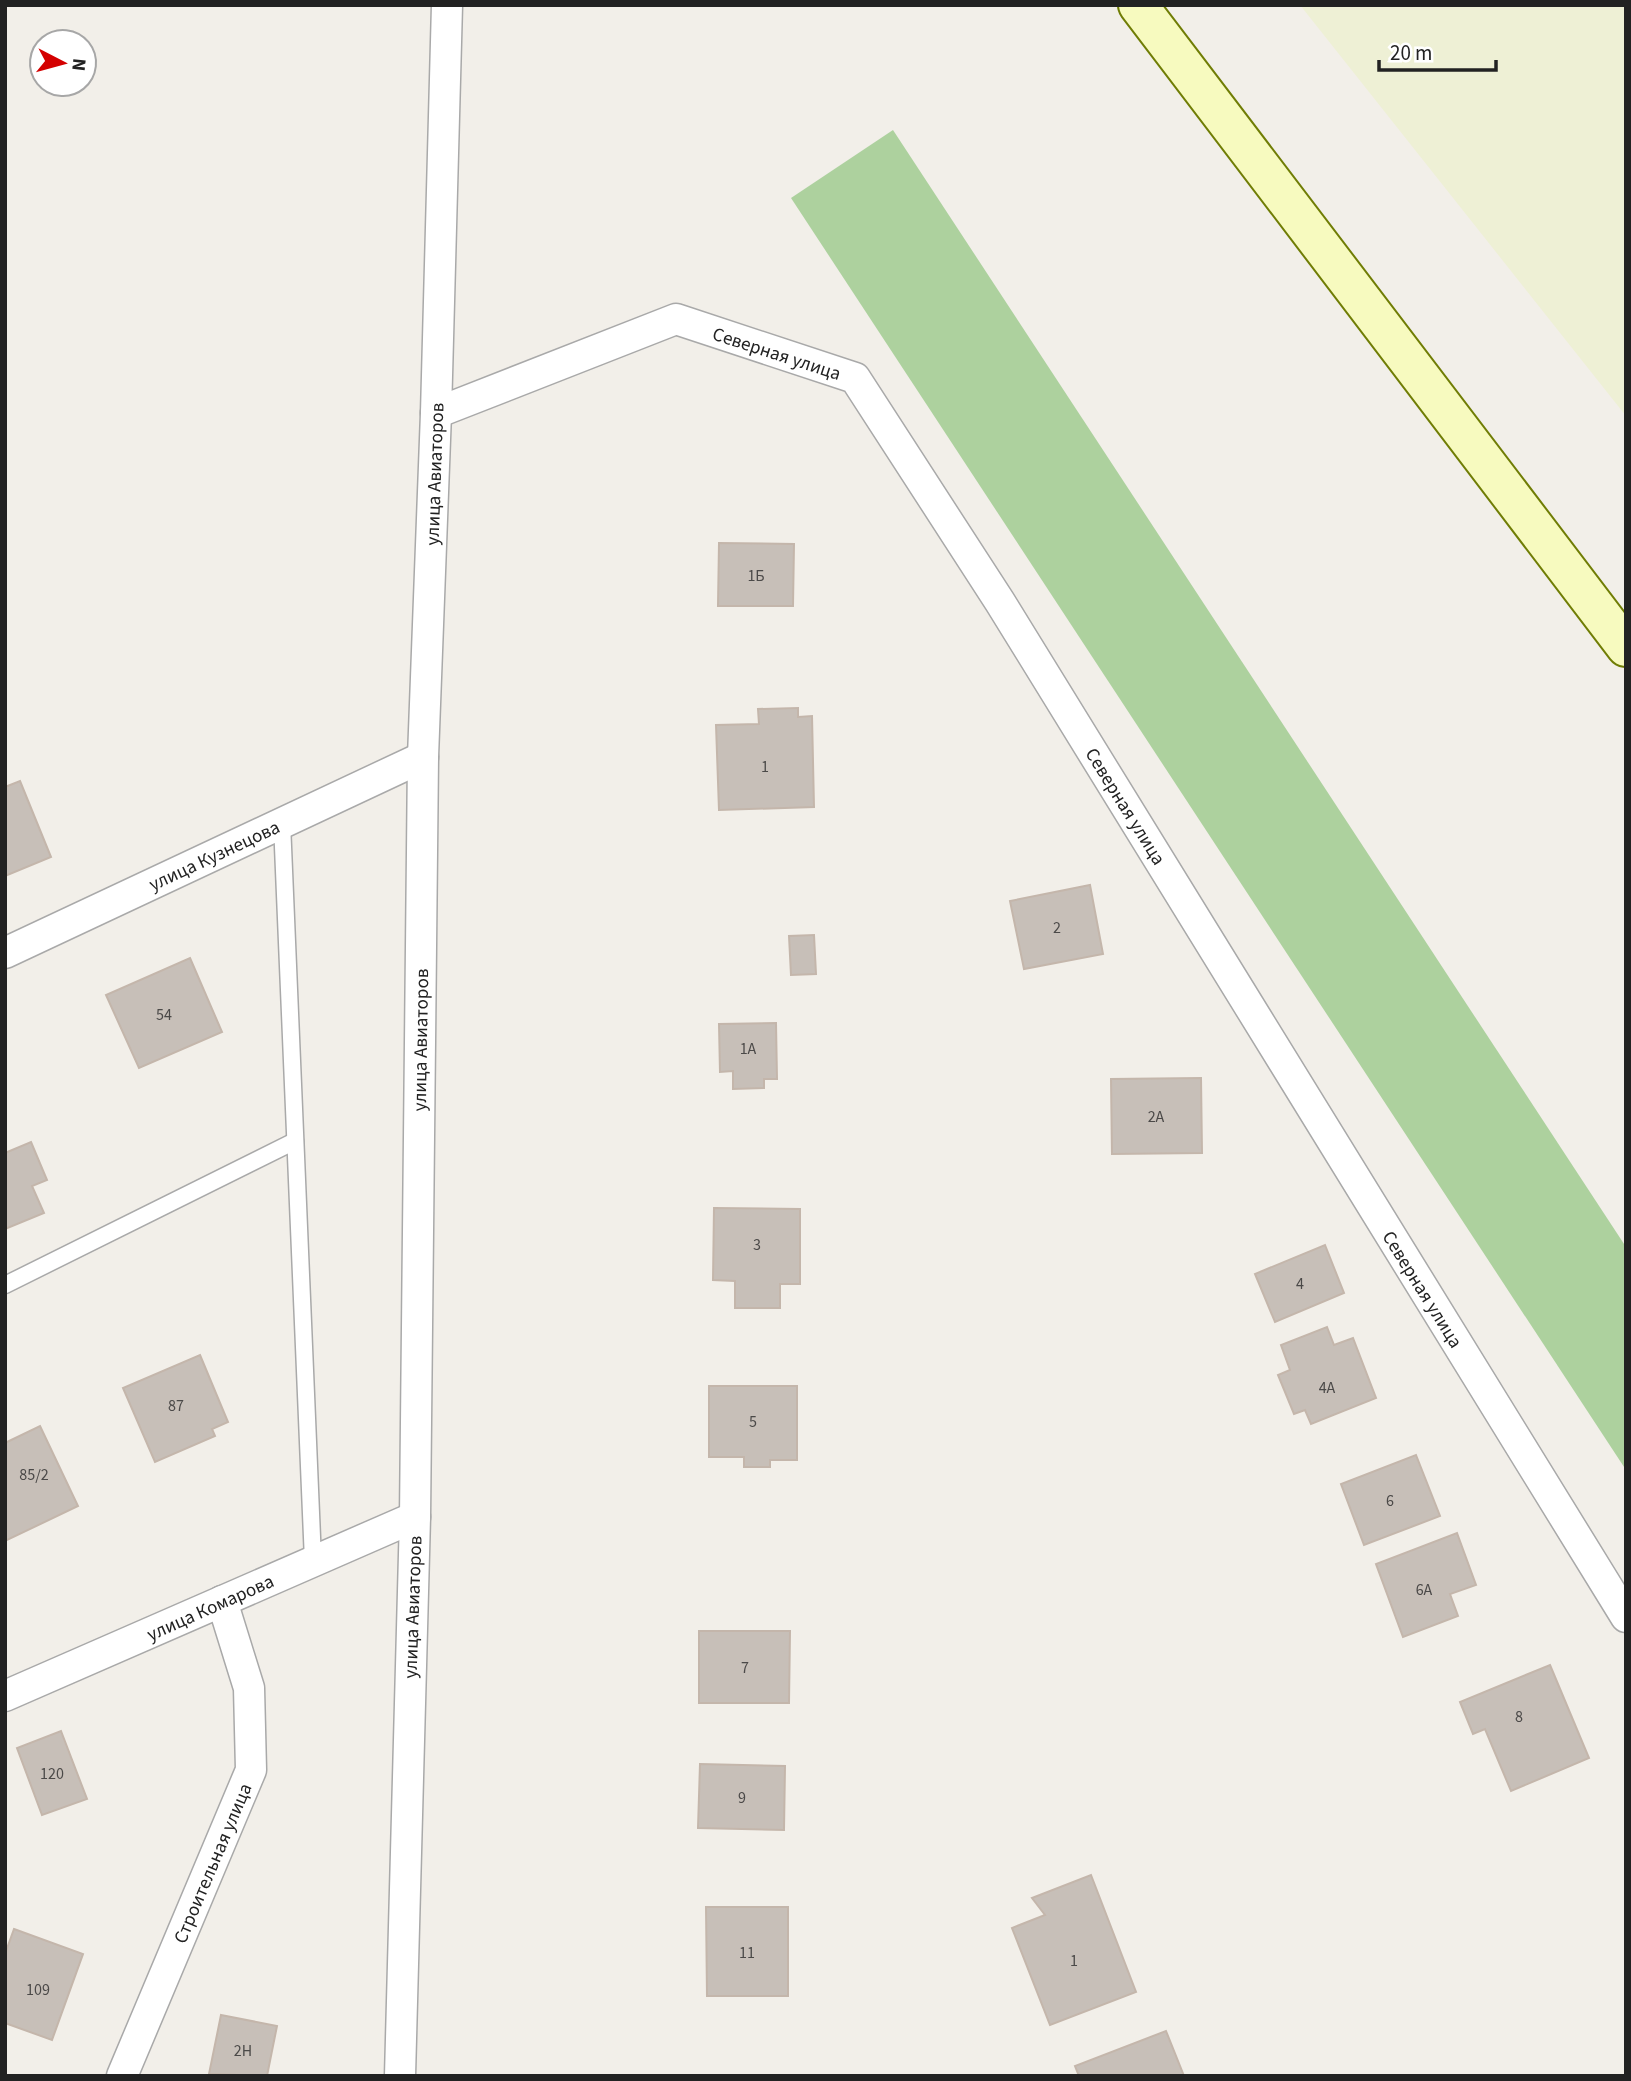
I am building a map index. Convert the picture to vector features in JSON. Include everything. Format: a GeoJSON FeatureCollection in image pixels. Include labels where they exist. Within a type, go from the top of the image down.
{"type":"FeatureCollection","features":[{"type":"Feature","properties":{"kind":"main road"},"geometry":{"type":"LineString","coordinates":[[1139,5],[1626,647]]}},
{"type":"Feature","properties":{"kind":"street","name":"улица Авиаторов"},"geometry":{"type":"LineString","coordinates":[[400,2076],[415,1517],[424,757],[447,5]]}},
{"type":"Feature","properties":{"kind":"street","name":"Северная улица"},"geometry":{"type":"LineString","coordinates":[[436,413],[676,319],[855,378],[1007,614],[1626,1617]]}},
{"type":"Feature","properties":{"kind":"street","name":"улица Кузнецова"},"geometry":{"type":"LineString","coordinates":[[5,953],[424,757]]}},
{"type":"Feature","properties":{"kind":"street","name":"улица Комарова"},"geometry":{"type":"LineString","coordinates":[[5,1696],[415,1517]]}},
{"type":"Feature","properties":{"kind":"street","name":"Строительная улица"},"geometry":{"type":"LineString","coordinates":[[122,2076],[251,1770],[249,1688],[222,1601]]}},
{"type":"Feature","properties":{"kind":"lane"},"geometry":{"type":"LineString","coordinates":[[282,824],[313,1561]]}},
{"type":"Feature","properties":{"kind":"lane"},"geometry":{"type":"LineString","coordinates":[[5,1285],[295,1141]]}},
{"type":"Feature","properties":{"kind":"green space"},"geometry":{"type":"Polygon","coordinates":[[[1300,5],[1626,5],[1626,416],[1300,5]]]}},
{"type":"Feature","properties":{"kind":"green space"},"geometry":{"type":"Polygon","coordinates":[[[893,130],[1626,1247],[1626,1470],[791,198],[893,130]]]}},
{"type":"Feature","properties":{"kind":"building"},"geometry":{"type":"Polygon","coordinates":[[[719,543],[794,544],[793,606],[718,606],[719,543]]]}},
{"type":"Feature","properties":{"kind":"building"},"geometry":{"type":"Polygon","coordinates":[[[798,708],[798,717],[812,716],[814,807],[719,810],[716,725],[759,724],[758,709],[798,708]]]}},
{"type":"Feature","properties":{"kind":"building"},"geometry":{"type":"Polygon","coordinates":[[[20,781],[51,857],[5,876],[5,787],[20,781]]]}},
{"type":"Feature","properties":{"kind":"building"},"geometry":{"type":"Polygon","coordinates":[[[1090,885],[1103,954],[1024,969],[1010,901],[1090,885]]]}},
{"type":"Feature","properties":{"kind":"building"},"geometry":{"type":"Polygon","coordinates":[[[814,935],[816,974],[791,975],[789,936],[814,935]]]}},
{"type":"Feature","properties":{"kind":"building"},"geometry":{"type":"Polygon","coordinates":[[[190,958],[222,1032],[139,1068],[106,995],[190,958]]]}},
{"type":"Feature","properties":{"kind":"building"},"geometry":{"type":"Polygon","coordinates":[[[776,1023],[777,1079],[764,1079],[764,1088],[733,1089],[733,1071],[720,1072],[719,1024],[776,1023]]]}},
{"type":"Feature","properties":{"kind":"building"},"geometry":{"type":"Polygon","coordinates":[[[1201,1078],[1202,1153],[1112,1154],[1111,1079],[1201,1078]]]}},
{"type":"Feature","properties":{"kind":"building"},"geometry":{"type":"Polygon","coordinates":[[[31,1142],[47,1180],[32,1186],[44,1213],[5,1229],[5,1153],[31,1142]]]}},
{"type":"Feature","properties":{"kind":"building"},"geometry":{"type":"Polygon","coordinates":[[[714,1208],[800,1209],[800,1284],[780,1284],[780,1308],[735,1308],[735,1281],[713,1280],[714,1208]]]}},
{"type":"Feature","properties":{"kind":"building"},"geometry":{"type":"Polygon","coordinates":[[[1325,1245],[1344,1293],[1275,1322],[1255,1274],[1325,1245]]]}},
{"type":"Feature","properties":{"kind":"building"},"geometry":{"type":"Polygon","coordinates":[[[1327,1327],[1334,1345],[1353,1338],[1376,1398],[1311,1424],[1305,1410],[1294,1414],[1278,1375],[1290,1370],[1281,1345],[1327,1327]]]}},
{"type":"Feature","properties":{"kind":"building"},"geometry":{"type":"Polygon","coordinates":[[[200,1355],[228,1422],[212,1429],[215,1436],[155,1462],[123,1388],[200,1355]]]}},
{"type":"Feature","properties":{"kind":"building"},"geometry":{"type":"Polygon","coordinates":[[[709,1386],[797,1386],[797,1460],[770,1460],[770,1467],[744,1467],[744,1457],[709,1457],[709,1386]]]}},
{"type":"Feature","properties":{"kind":"building"},"geometry":{"type":"Polygon","coordinates":[[[40,1426],[78,1506],[5,1541],[5,1443],[40,1426]]]}},
{"type":"Feature","properties":{"kind":"building"},"geometry":{"type":"Polygon","coordinates":[[[1416,1455],[1440,1516],[1364,1545],[1341,1484],[1416,1455]]]}},
{"type":"Feature","properties":{"kind":"building"},"geometry":{"type":"Polygon","coordinates":[[[1457,1533],[1476,1585],[1450,1594],[1458,1616],[1403,1637],[1376,1564],[1457,1533]]]}},
{"type":"Feature","properties":{"kind":"building"},"geometry":{"type":"Polygon","coordinates":[[[699,1631],[790,1631],[789,1703],[699,1703],[699,1631]]]}},
{"type":"Feature","properties":{"kind":"building"},"geometry":{"type":"Polygon","coordinates":[[[1550,1665],[1589,1758],[1511,1791],[1485,1729],[1473,1734],[1460,1702],[1550,1665]]]}},
{"type":"Feature","properties":{"kind":"building"},"geometry":{"type":"Polygon","coordinates":[[[61,1731],[87,1799],[42,1815],[17,1748],[61,1731]]]}},
{"type":"Feature","properties":{"kind":"building"},"geometry":{"type":"Polygon","coordinates":[[[700,1764],[785,1766],[784,1830],[698,1828],[700,1764]]]}},
{"type":"Feature","properties":{"kind":"building"},"geometry":{"type":"Polygon","coordinates":[[[1091,1875],[1136,1992],[1050,2025],[1012,1928],[1045,1915],[1032,1898],[1091,1875]]]}},
{"type":"Feature","properties":{"kind":"building"},"geometry":{"type":"Polygon","coordinates":[[[706,1907],[788,1907],[788,1996],[707,1996],[706,1907]]]}},
{"type":"Feature","properties":{"kind":"building"},"geometry":{"type":"Polygon","coordinates":[[[14,1929],[83,1954],[52,2040],[5,2023],[5,1954],[14,1929]]]}},
{"type":"Feature","properties":{"kind":"building"},"geometry":{"type":"Polygon","coordinates":[[[221,2015],[277,2026],[267,2076],[209,2074],[221,2015]]]}},
{"type":"Feature","properties":{"kind":"building"},"geometry":{"type":"Polygon","coordinates":[[[1166,2031],[1184,2076],[1079,2076],[1075,2066],[1166,2031]]]}}]}
